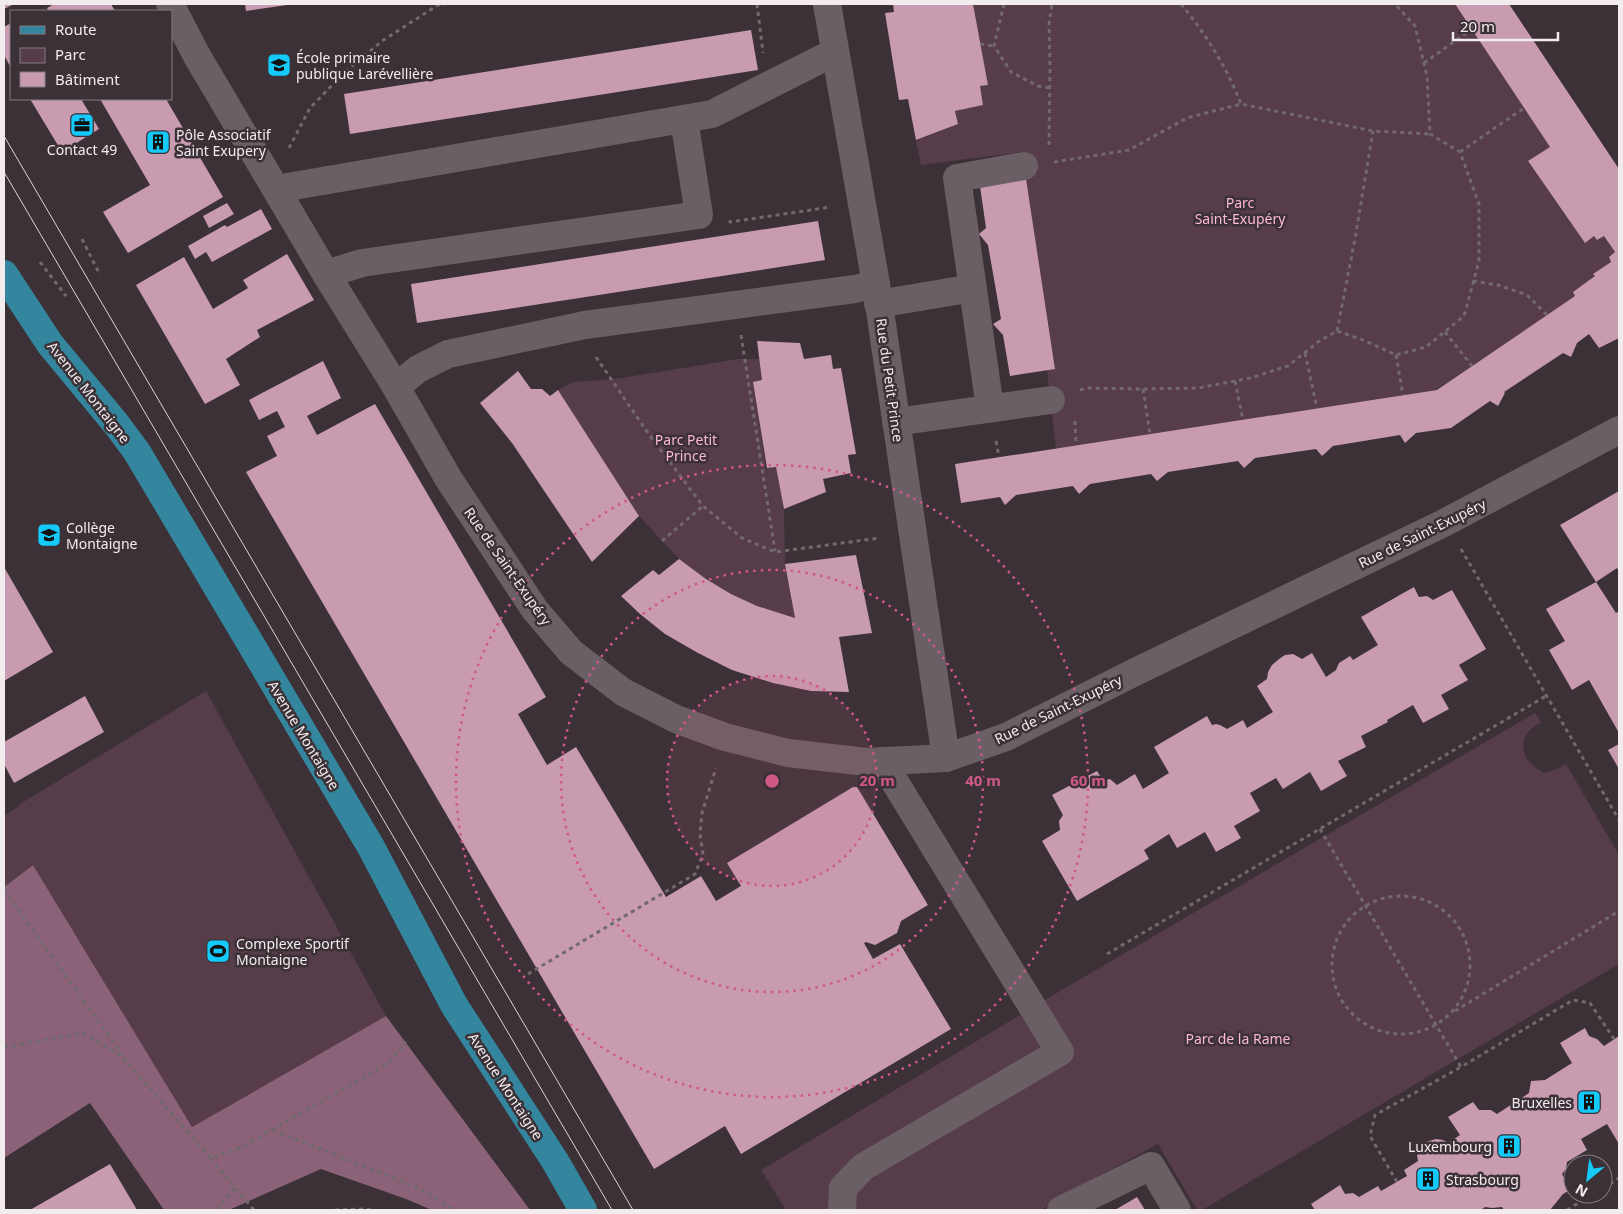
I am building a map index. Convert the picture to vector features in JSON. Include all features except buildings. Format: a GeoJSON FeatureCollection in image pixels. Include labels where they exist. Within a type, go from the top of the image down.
{"type":"FeatureCollection","features":[{"type":"Feature","properties":{"kind":"main road","name":"Avenue Montaigne"},"geometry":{"type":"LineString","coordinates":[[4,274],[50,344],[117,425],[141,460],[371,847],[451,999],[471,1033],[554,1161],[583,1210]]}},
{"type":"Feature","properties":{"kind":"street","name":"Rue de Saint-Exupéry"},"geometry":{"type":"LineString","coordinates":[[170,4],[197,56],[326,274],[396,387],[448,478],[535,610],[571,652],[623,692],[676,720],[734,739],[788,753],[866,762],[946,758],[1006,737],[1135,672],[1444,523],[1619,430]]}},
{"type":"Feature","properties":{"kind":"street","name":"Rue du Petit Prince"},"geometry":{"type":"LineString","coordinates":[[827,4],[877,294],[946,758]]}},
{"type":"Feature","properties":{"kind":"street"},"geometry":{"type":"LineString","coordinates":[[276,189],[712,114],[835,52]]}},
{"type":"Feature","properties":{"kind":"street"},"geometry":{"type":"LineString","coordinates":[[326,274],[362,263],[699,215],[684,119]]}},
{"type":"Feature","properties":{"kind":"street"},"geometry":{"type":"LineString","coordinates":[[990,408],[957,178],[1036,165]]}},
{"type":"Feature","properties":{"kind":"street"},"geometry":{"type":"LineString","coordinates":[[396,387],[418,369],[448,354],[586,325],[855,289],[877,294],[973,288]]}},
{"type":"Feature","properties":{"kind":"street"},"geometry":{"type":"LineString","coordinates":[[896,422],[1050,400]]}},
{"type":"Feature","properties":{"kind":"street"},"geometry":{"type":"LineString","coordinates":[[842,1210],[843,1188],[863,1167],[1060,1052],[882,761]]}},
{"type":"Feature","properties":{"kind":"street"},"geometry":{"type":"LineString","coordinates":[[1060,1210],[1151,1166],[1178,1210]]}},
{"type":"Feature","properties":{"kind":"path"},"geometry":{"type":"LineString","coordinates":[[287,150],[310,108],[344,73],[382,41],[438,6],[445,4]]}},
{"type":"Feature","properties":{"kind":"path"},"geometry":{"type":"LineString","coordinates":[[757,4],[764,62]]}},
{"type":"Feature","properties":{"kind":"path"},"geometry":{"type":"LineString","coordinates":[[1004,4],[994,46],[1011,72],[1038,86],[1050,88]]}},
{"type":"Feature","properties":{"kind":"path"},"geometry":{"type":"LineString","coordinates":[[1052,4],[1049,24],[1050,88],[1036,165],[1129,150],[1187,118],[1241,104],[1373,131],[1430,134],[1460,152],[1479,204],[1479,261],[1464,316],[1426,347],[1396,355],[1337,331]]}},
{"type":"Feature","properties":{"kind":"path"},"geometry":{"type":"LineString","coordinates":[[1181,4],[1216,53],[1241,104]]}},
{"type":"Feature","properties":{"kind":"path"},"geometry":{"type":"LineString","coordinates":[[1395,4],[1414,26],[1424,63],[1427,76],[1430,134]]}},
{"type":"Feature","properties":{"kind":"path"},"geometry":{"type":"LineString","coordinates":[[1424,63],[1472,29]]}},
{"type":"Feature","properties":{"kind":"path"},"geometry":{"type":"LineString","coordinates":[[980,44],[994,46]]}},
{"type":"Feature","properties":{"kind":"path"},"geometry":{"type":"LineString","coordinates":[[1460,152],[1524,108]]}},
{"type":"Feature","properties":{"kind":"path"},"geometry":{"type":"LineString","coordinates":[[1050,400],[1087,388],[1199,388],[1250,378],[1288,366],[1318,342],[1337,331],[1373,131]]}},
{"type":"Feature","properties":{"kind":"path"},"geometry":{"type":"LineString","coordinates":[[729,212],[730,222],[840,206]]}},
{"type":"Feature","properties":{"kind":"path"},"geometry":{"type":"LineString","coordinates":[[82,239],[100,275]]}},
{"type":"Feature","properties":{"kind":"path"},"geometry":{"type":"LineString","coordinates":[[40,262],[66,296]]}},
{"type":"Feature","properties":{"kind":"path"},"geometry":{"type":"LineString","coordinates":[[1473,281],[1498,285],[1527,294],[1547,315]]}},
{"type":"Feature","properties":{"kind":"path"},"geometry":{"type":"LineString","coordinates":[[737,305],[775,552]]}},
{"type":"Feature","properties":{"kind":"path"},"geometry":{"type":"LineString","coordinates":[[586,325],[597,358],[650,436],[703,506],[742,538],[775,552],[884,538]]}},
{"type":"Feature","properties":{"kind":"path"},"geometry":{"type":"LineString","coordinates":[[1445,332],[1472,366]]}},
{"type":"Feature","properties":{"kind":"path"},"geometry":{"type":"LineString","coordinates":[[1305,353],[1317,408]]}},
{"type":"Feature","properties":{"kind":"path"},"geometry":{"type":"LineString","coordinates":[[1396,355],[1403,395]]}},
{"type":"Feature","properties":{"kind":"path"},"geometry":{"type":"LineString","coordinates":[[1235,381],[1242,420]]}},
{"type":"Feature","properties":{"kind":"path"},"geometry":{"type":"LineString","coordinates":[[1143,389],[1150,434]]}},
{"type":"Feature","properties":{"kind":"path"},"geometry":{"type":"LineString","coordinates":[[662,541],[703,506]]}},
{"type":"Feature","properties":{"kind":"path"},"geometry":{"type":"LineString","coordinates":[[1460,548],[1619,820]]}},
{"type":"Feature","properties":{"kind":"path"},"geometry":{"type":"LineString","coordinates":[[1107,954],[1546,696]]}},
{"type":"Feature","properties":{"kind":"path"},"geometry":{"type":"LineString","coordinates":[[528,974],[695,874],[703,854],[700,834],[702,813],[717,765]]}},
{"type":"Feature","properties":{"kind":"path"},"geometry":{"type":"LineString","coordinates":[[1320,829],[1461,1066]]}},
{"type":"Feature","properties":{"kind":"path"},"geometry":{"type":"LineString","coordinates":[[4,890],[123,1056],[254,1210]]}},
{"type":"Feature","properties":{"kind":"path"},"geometry":{"type":"LineString","coordinates":[[1453,1012],[1466,991],[1472,968],[1468,944],[1457,923],[1439,906],[1417,897],[1393,895],[1370,902],[1351,916],[1338,934],[1332,956],[1332,977],[1340,998],[1354,1016],[1372,1029],[1393,1034],[1415,1034],[1436,1026],[1453,1012],[1619,911]]}},
{"type":"Feature","properties":{"kind":"path"},"geometry":{"type":"LineString","coordinates":[[1397,1182],[1370,1136],[1375,1115],[1573,1000],[1590,1003],[1614,1039]]}},
{"type":"Feature","properties":{"kind":"path"},"geometry":{"type":"LineString","coordinates":[[4,1047],[83,1033],[123,1056]]}},
{"type":"Feature","properties":{"kind":"path"},"geometry":{"type":"LineString","coordinates":[[210,1158],[238,1149],[389,1063],[406,1042]]}},
{"type":"Feature","properties":{"kind":"path"},"geometry":{"type":"LineString","coordinates":[[272,1130],[421,1189],[454,1210]]}},
{"type":"Feature","properties":{"kind":"path"},"geometry":{"type":"LineString","coordinates":[[216,1210],[235,1187]]}},
{"type":"Feature","properties":{"kind":"path"},"geometry":{"type":"LineString","coordinates":[[335,1210],[372,1210]]}},
{"type":"Feature","properties":{"kind":"green space","name":"Parc Saint-Exupéry"},"geometry":{"type":"Polygon","coordinates":[[[973,4],[1455,4],[1550,147],[1528,162],[1585,243],[1594,236],[1597,240],[1604,236],[1615,252],[1609,257],[1611,262],[1573,292],[1575,296],[1437,390],[1056,449],[1047,370],[1055,368],[1021,152],[921,165],[916,141],[958,124],[955,111],[983,105],[980,86],[988,85],[973,4]]]}},
{"type":"Feature","properties":{"kind":"green space","name":"Parc Petit Prince"},"geometry":{"type":"Polygon","coordinates":[[[738,359],[760,359],[762,380],[753,382],[766,468],[776,467],[784,509],[785,564],[795,618],[757,606],[731,594],[706,579],[679,559],[639,516],[558,390],[574,382],[615,379],[738,359]]]}},
{"type":"Feature","properties":{"kind":"green space","name":"Complexe Sportif Montaigne"},"geometry":{"type":"Polygon","coordinates":[[[206,691],[386,1016],[192,1127],[33,865],[4,887],[4,816],[20,804],[206,691]]]}},
{"type":"Feature","properties":{"kind":"green space","name":"Parc de la Rame"},"geometry":{"type":"Polygon","coordinates":[[[1535,713],[1541,722],[1527,734],[1523,748],[1525,755],[1536,768],[1544,773],[1566,764],[1619,855],[1619,964],[1202,1210],[1197,1210],[1158,1144],[1066,1194],[1041,1210],[786,1210],[761,1170],[1065,988],[1535,713]]]}},
{"type":"Feature","properties":{"kind":"shaded area"},"geometry":{"type":"Polygon","coordinates":[[[33,865],[192,1127],[386,1016],[530,1210],[432,1210],[321,1169],[229,1210],[164,1210],[90,1103],[4,1158],[4,887],[33,865]]]}},
{"type":"Feature","properties":{"kind":"tram line"},"geometry":{"type":"LineString","coordinates":[[4,136],[633,1210]]}},
{"type":"Feature","properties":{"kind":"tram line"},"geometry":{"type":"LineString","coordinates":[[4,172],[612,1210]]}},
{"type":"Feature","properties":{"kind":"place","name":"École primaire publique Larévellière"},"geometry":{"type":"Point","coordinates":[279,65]}},
{"type":"Feature","properties":{"kind":"place","name":"Contact 49"},"geometry":{"type":"Point","coordinates":[82,125]}},
{"type":"Feature","properties":{"kind":"place","name":"Pôle Associatif Saint Exupery"},"geometry":{"type":"Point","coordinates":[158,142]}},
{"type":"Feature","properties":{"kind":"place","name":"Collège Montaigne"},"geometry":{"type":"Point","coordinates":[49,535]}},
{"type":"Feature","properties":{"kind":"place","name":"Complexe Sportif Montaigne"},"geometry":{"type":"Point","coordinates":[218,951]}},
{"type":"Feature","properties":{"kind":"place","name":"Bruxelles"},"geometry":{"type":"Point","coordinates":[1589,1102]}},
{"type":"Feature","properties":{"kind":"place","name":"Luxembourg"},"geometry":{"type":"Point","coordinates":[1509,1146]}},
{"type":"Feature","properties":{"kind":"place","name":"Strasbourg"},"geometry":{"type":"Point","coordinates":[1428,1179]}}]}
